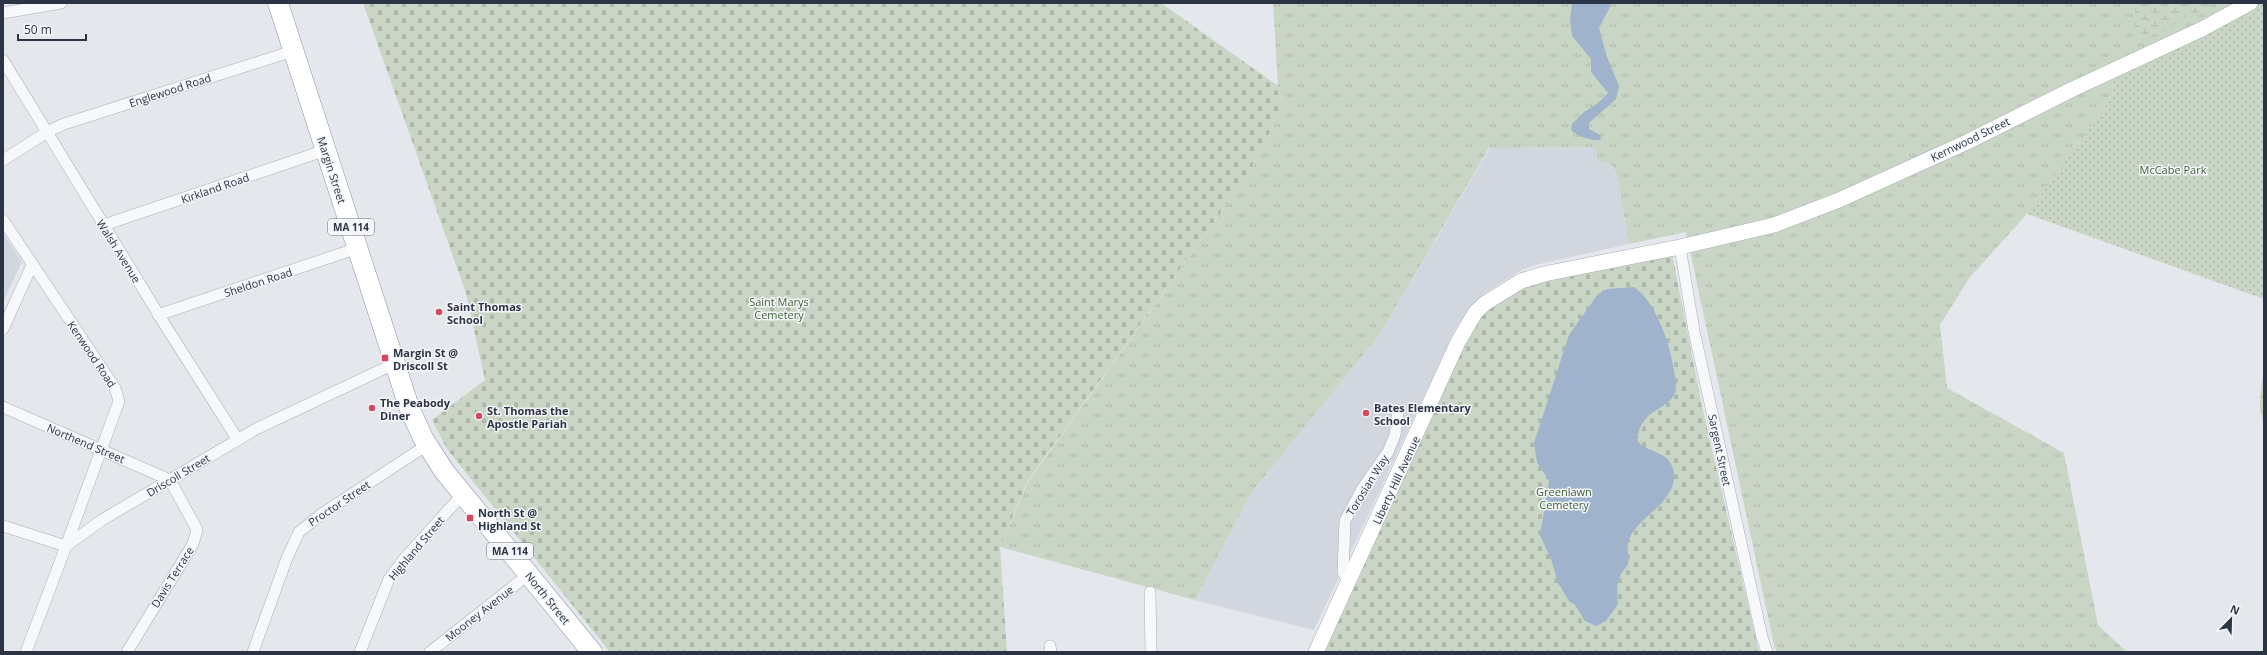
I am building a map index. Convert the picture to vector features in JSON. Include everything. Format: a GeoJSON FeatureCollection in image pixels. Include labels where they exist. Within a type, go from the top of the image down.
{"type":"FeatureCollection","features":[{"type":"Feature","properties":{"kind":"highway","name":"Margin Street"},"geometry":{"type":"LineString","coordinates":[[278,3],[396,363],[409,407],[428,447]]}},
{"type":"Feature","properties":{"kind":"highway","name":"North Street"},"geometry":{"type":"LineString","coordinates":[[428,447],[463,494],[590,651]]}},
{"type":"Feature","properties":{"kind":"main road","name":"Kernwood Street"},"geometry":{"type":"LineString","coordinates":[[1680,247],[1774,225],[1839,200],[1968,142],[2073,89],[2202,29],[2250,3]]}},
{"type":"Feature","properties":{"kind":"main road","name":"Liberty Hill Avenue"},"geometry":{"type":"LineString","coordinates":[[1316,652],[1349,583],[1447,364],[1466,328],[1484,304],[1521,281],[1544,274],[1680,247]]}},
{"type":"Feature","properties":{"kind":"street"},"geometry":{"type":"LineString","coordinates":[[3,13],[61,3]]}},
{"type":"Feature","properties":{"kind":"street","name":"Englewood Road"},"geometry":{"type":"LineString","coordinates":[[48,131],[162,92],[294,51]]}},
{"type":"Feature","properties":{"kind":"street","name":"Walsh Avenue"},"geometry":{"type":"LineString","coordinates":[[3,60],[48,131],[158,315],[238,440]]}},
{"type":"Feature","properties":{"kind":"street"},"geometry":{"type":"LineString","coordinates":[[3,160],[48,131]]}},
{"type":"Feature","properties":{"kind":"street","name":"Kirkland Road"},"geometry":{"type":"LineString","coordinates":[[104,226],[326,150]]}},
{"type":"Feature","properties":{"kind":"street","name":"Kenwood Road"},"geometry":{"type":"LineString","coordinates":[[3,220],[118,395],[117,409],[66,546]]}},
{"type":"Feature","properties":{"kind":"street","name":"Sargent Street"},"geometry":{"type":"LineString","coordinates":[[1680,247],[1694,331],[1755,607],[1767,652]]}},
{"type":"Feature","properties":{"kind":"street","name":"Sheldon Road"},"geometry":{"type":"LineString","coordinates":[[158,315],[358,248]]}},
{"type":"Feature","properties":{"kind":"street"},"geometry":{"type":"LineString","coordinates":[[3,329],[32,265]]}},
{"type":"Feature","properties":{"kind":"street","name":"Driscoll Street"},"geometry":{"type":"LineString","coordinates":[[66,546],[102,520],[256,429],[396,363]]}},
{"type":"Feature","properties":{"kind":"street","name":"Northend Street"},"geometry":{"type":"LineString","coordinates":[[3,407],[170,480]]}},
{"type":"Feature","properties":{"kind":"street","name":"Torosian Way"},"geometry":{"type":"LineString","coordinates":[[1349,583],[1343,572],[1345,521],[1362,490],[1378,470],[1388,452],[1395,435],[1398,411]]}},
{"type":"Feature","properties":{"kind":"street","name":"Proctor Street"},"geometry":{"type":"LineString","coordinates":[[253,652],[287,558],[299,532],[323,513],[428,447]]}},
{"type":"Feature","properties":{"kind":"street","name":"Davis Terrace"},"geometry":{"type":"LineString","coordinates":[[127,652],[196,537],[194,524],[170,480]]}},
{"type":"Feature","properties":{"kind":"street","name":"Highland Street"},"geometry":{"type":"LineString","coordinates":[[360,652],[389,579],[404,559],[463,494]]}},
{"type":"Feature","properties":{"kind":"street"},"geometry":{"type":"LineString","coordinates":[[3,526],[66,546],[26,652]]}},
{"type":"Feature","properties":{"kind":"street","name":"Mooney Avenue"},"geometry":{"type":"LineString","coordinates":[[430,652],[529,574]]}},
{"type":"Feature","properties":{"kind":"street"},"geometry":{"type":"LineString","coordinates":[[1150,592],[1151,652]]}},
{"type":"Feature","properties":{"kind":"shaded area","name":"Bates Elementary School"},"geometry":{"type":"Polygon","coordinates":[[[1595,147],[1611,164],[1617,175],[1629,244],[1535,265],[1518,272],[1485,293],[1472,306],[1456,328],[1314,630],[1195,600],[1252,492],[1380,334],[1490,148],[1595,147]]]}},
{"type":"Feature","properties":{"kind":"shaded area"},"geometry":{"type":"Polygon","coordinates":[[[3,233],[22,262],[3,302],[3,233]]]}},
{"type":"Feature","properties":{"kind":"green space","name":"Saint Marys Cemetery"},"geometry":{"type":"Polygon","coordinates":[[[363,3],[1161,3],[1278,86],[1283,107],[1247,176],[1027,482],[1000,547],[1007,652],[610,652],[447,449],[432,420],[485,380],[466,293],[363,3]]]}},
{"type":"Feature","properties":{"kind":"green space"},"geometry":{"type":"Polygon","coordinates":[[[1273,3],[2264,3],[2113,80],[2112,97],[2027,214],[1970,277],[1940,325],[1947,388],[2064,453],[2098,625],[2127,652],[1777,652],[1774,645],[1686,232],[1629,244],[1617,175],[1611,164],[1598,160],[1595,147],[1489,148],[1380,334],[1252,492],[1195,600],[1000,547],[1028,482],[1247,176],[1283,107],[1278,86],[1273,3]]]}},
{"type":"Feature","properties":{"kind":"green space"},"geometry":{"type":"Polygon","coordinates":[[[2135,3],[2211,3],[2201,14],[2185,17],[2167,30],[2146,37],[2141,37],[2135,27],[2135,3]]]}},
{"type":"Feature","properties":{"kind":"green space","name":"McCabe Park"},"geometry":{"type":"Polygon","coordinates":[[[2264,3],[2264,299],[2027,214],[2112,97],[2113,80],[2264,3]]]}},
{"type":"Feature","properties":{"kind":"green space","name":"Greenlawn Cemetery"},"geometry":{"type":"Polygon","coordinates":[[[1672,254],[1702,406],[1759,652],[1321,652],[1471,328],[1497,300],[1529,283],[1672,254]]]}},
{"type":"Feature","properties":{"kind":"green space"},"geometry":{"type":"Polygon","coordinates":[[[2264,369],[2264,423],[2260,410],[2260,403],[2264,369]]]}},
{"type":"Feature","properties":{"kind":"water"},"geometry":{"type":"Polygon","coordinates":[[[1572,3],[1612,3],[1599,28],[1607,57],[1619,86],[1616,99],[1589,123],[1589,129],[1600,135],[1601,140],[1585,138],[1577,135],[1571,130],[1572,124],[1584,112],[1598,103],[1608,93],[1591,72],[1591,59],[1572,36],[1570,20],[1572,3]]]}},
{"type":"Feature","properties":{"kind":"water"},"geometry":{"type":"Polygon","coordinates":[[[1634,287],[1650,304],[1662,328],[1671,354],[1676,387],[1672,398],[1644,421],[1639,429],[1637,440],[1645,447],[1660,454],[1669,461],[1672,466],[1674,477],[1672,487],[1667,496],[1660,505],[1635,529],[1630,537],[1628,544],[1628,564],[1619,578],[1617,592],[1618,604],[1606,621],[1596,626],[1585,621],[1575,605],[1569,601],[1558,583],[1551,559],[1540,535],[1549,481],[1537,462],[1534,443],[1569,335],[1598,294],[1607,289],[1634,287]]]}},
{"type":"Feature","properties":{"kind":"place","name":"Saint Thomas School"},"geometry":{"type":"Point","coordinates":[439,312]}},
{"type":"Feature","properties":{"kind":"place","name":"Margin St @ Driscoll St"},"geometry":{"type":"Point","coordinates":[385,358]}},
{"type":"Feature","properties":{"kind":"place","name":"The Peabody Diner"},"geometry":{"type":"Point","coordinates":[372,408]}},
{"type":"Feature","properties":{"kind":"place","name":"Bates Elementary School"},"geometry":{"type":"Point","coordinates":[1366,413]}},
{"type":"Feature","properties":{"kind":"place","name":"St. Thomas the Apostle Pariah"},"geometry":{"type":"Point","coordinates":[479,416]}},
{"type":"Feature","properties":{"kind":"place","name":"North St @ Highland St"},"geometry":{"type":"Point","coordinates":[470,518]}}]}
